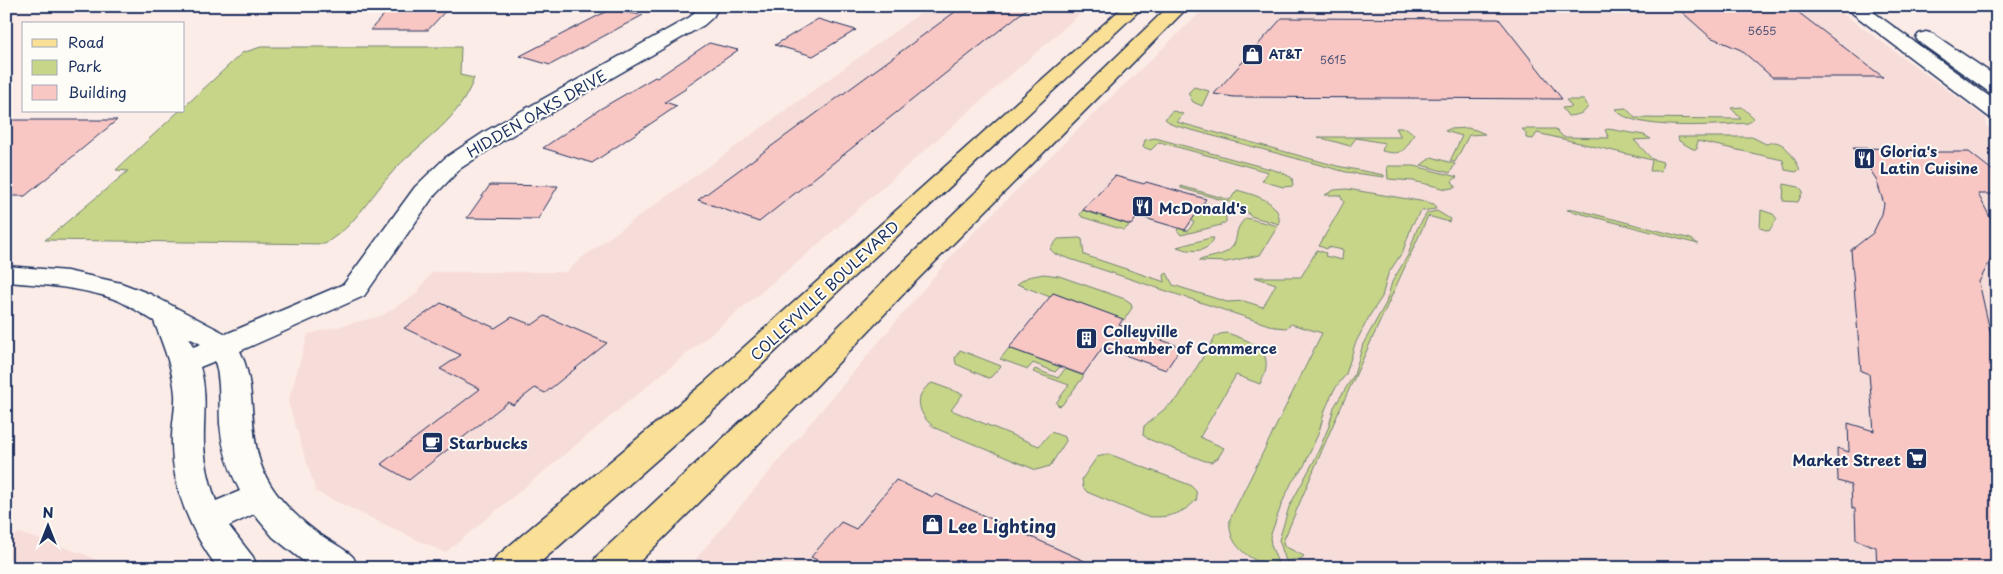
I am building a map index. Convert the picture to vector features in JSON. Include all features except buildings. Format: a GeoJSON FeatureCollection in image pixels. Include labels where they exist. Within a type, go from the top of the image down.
{"type":"FeatureCollection","features":[{"type":"Feature","properties":{"kind":"main road","name":"COLLEYVILLE BOULEVARD"},"geometry":{"type":"LineString","coordinates":[[509,568],[715,391],[824,288],[1135,6]]}},
{"type":"Feature","properties":{"kind":"main road"},"geometry":{"type":"LineString","coordinates":[[609,568],[794,390],[901,280],[1180,6]]}},
{"type":"Feature","properties":{"kind":"street","name":"HIDDEN OAKS DRIVE"},"geometry":{"type":"LineString","coordinates":[[182,363],[223,348],[354,290],[424,192],[453,163],[494,136],[697,21],[706,13],[710,6]]}},
{"type":"Feature","properties":{"kind":"street"},"geometry":{"type":"LineString","coordinates":[[1852,6],[1997,112]]}},
{"type":"Feature","properties":{"kind":"street"},"geometry":{"type":"LineString","coordinates":[[1881,6],[1997,87]]}},
{"type":"Feature","properties":{"kind":"street"},"geometry":{"type":"LineString","coordinates":[[6,274],[45,277],[103,286],[126,294],[219,341],[229,358],[233,378],[237,430],[244,465],[259,497],[273,515],[302,543],[340,568]]}},
{"type":"Feature","properties":{"kind":"street"},"geometry":{"type":"LineString","coordinates":[[167,316],[189,385],[190,404],[187,450],[194,485],[212,533],[228,556],[240,568]]}},
{"type":"Feature","properties":{"kind":"street"},"geometry":{"type":"LineString","coordinates":[[207,521],[259,497]]}},
{"type":"Feature","properties":{"kind":"shaded area"},"geometry":{"type":"Polygon","coordinates":[[[930,6],[1089,6],[799,261],[445,553],[316,492],[288,402],[308,334],[381,316],[416,294],[432,272],[566,272],[584,256],[930,6]]]}},
{"type":"Feature","properties":{"kind":"shaded area"},"geometry":{"type":"Polygon","coordinates":[[[1207,6],[1833,6],[1986,118],[1986,126],[1997,133],[1997,568],[688,568],[958,248],[1085,122],[1207,6]]]}},
{"type":"Feature","properties":{"kind":"shaded area"},"geometry":{"type":"Polygon","coordinates":[[[19,533],[82,553],[113,568],[6,568],[6,541],[19,533]]]}},
{"type":"Feature","properties":{"kind":"green space"},"geometry":{"type":"Polygon","coordinates":[[[261,47],[461,47],[460,75],[474,78],[468,92],[451,117],[396,168],[349,225],[325,244],[45,240],[128,171],[116,170],[178,112],[185,112],[185,106],[242,53],[261,47]]]}},
{"type":"Feature","properties":{"kind":"green space"},"geometry":{"type":"Polygon","coordinates":[[[1194,87],[1209,91],[1202,106],[1193,102],[1188,93],[1194,87]]]}},
{"type":"Feature","properties":{"kind":"green space"},"geometry":{"type":"Polygon","coordinates":[[[1566,100],[1584,100],[1588,106],[1587,109],[1577,115],[1568,116],[1562,108],[1572,107],[1566,100]]]}},
{"type":"Feature","properties":{"kind":"green space"},"geometry":{"type":"Polygon","coordinates":[[[1742,107],[1754,118],[1748,123],[1698,126],[1639,121],[1624,116],[1615,109],[1626,108],[1635,118],[1741,119],[1731,108],[1742,107]]]}},
{"type":"Feature","properties":{"kind":"green space"},"geometry":{"type":"Polygon","coordinates":[[[1174,111],[1183,114],[1177,122],[1337,166],[1384,175],[1384,177],[1346,172],[1173,125],[1165,119],[1174,111]]]}},
{"type":"Feature","properties":{"kind":"green space"},"geometry":{"type":"Polygon","coordinates":[[[1396,128],[1406,128],[1414,134],[1402,151],[1394,153],[1382,151],[1385,143],[1356,138],[1350,146],[1318,137],[1401,137],[1396,128]]]}},
{"type":"Feature","properties":{"kind":"green space"},"geometry":{"type":"Polygon","coordinates":[[[1468,128],[1485,134],[1469,135],[1455,162],[1450,161],[1462,136],[1445,131],[1468,128]]]}},
{"type":"Feature","properties":{"kind":"green space"},"geometry":{"type":"Polygon","coordinates":[[[1522,129],[1556,129],[1563,137],[1609,138],[1605,130],[1608,129],[1644,135],[1651,139],[1634,140],[1652,159],[1663,162],[1661,171],[1650,171],[1652,160],[1537,133],[1533,139],[1526,138],[1526,133],[1522,129]]]}},
{"type":"Feature","properties":{"kind":"green space"},"geometry":{"type":"Polygon","coordinates":[[[1678,137],[1752,137],[1766,144],[1778,143],[1790,152],[1800,169],[1796,172],[1785,170],[1783,160],[1697,141],[1697,149],[1693,149],[1679,141],[1678,137]]]}},
{"type":"Feature","properties":{"kind":"green space"},"geometry":{"type":"Polygon","coordinates":[[[1155,138],[1281,172],[1292,178],[1293,186],[1283,187],[1262,181],[1268,172],[1159,142],[1151,150],[1143,147],[1145,140],[1155,138]]]}},
{"type":"Feature","properties":{"kind":"green space"},"geometry":{"type":"Polygon","coordinates":[[[1432,157],[1455,164],[1450,173],[1421,165],[1432,157]]]}},
{"type":"Feature","properties":{"kind":"green space"},"geometry":{"type":"Polygon","coordinates":[[[1387,166],[1415,166],[1457,177],[1452,181],[1456,187],[1447,189],[1413,181],[1388,179],[1387,166]]]}},
{"type":"Feature","properties":{"kind":"green space"},"geometry":{"type":"Polygon","coordinates":[[[1784,184],[1799,187],[1803,191],[1798,202],[1783,201],[1784,184]]]}},
{"type":"Feature","properties":{"kind":"green space"},"geometry":{"type":"Polygon","coordinates":[[[1181,186],[1230,200],[1237,190],[1259,197],[1272,204],[1279,216],[1279,224],[1250,216],[1245,208],[1239,205],[1181,188],[1181,186]]]}},
{"type":"Feature","properties":{"kind":"green space"},"geometry":{"type":"Polygon","coordinates":[[[1347,189],[1426,202],[1434,204],[1436,209],[1421,211],[1412,225],[1403,251],[1388,274],[1382,297],[1355,344],[1346,374],[1334,390],[1304,466],[1292,482],[1282,503],[1270,537],[1278,563],[1269,567],[1247,555],[1235,543],[1230,528],[1230,519],[1322,333],[1291,324],[1286,328],[1275,327],[1055,254],[1050,249],[1058,239],[1079,238],[1082,239],[1084,255],[1165,282],[1164,275],[1167,273],[1173,285],[1227,302],[1244,301],[1263,307],[1276,284],[1254,277],[1301,277],[1317,250],[1326,253],[1325,256],[1342,260],[1343,250],[1328,247],[1327,249],[1319,246],[1344,202],[1340,195],[1325,195],[1334,190],[1347,189]]]}},
{"type":"Feature","properties":{"kind":"green space"},"geometry":{"type":"Polygon","coordinates":[[[1203,203],[1222,211],[1226,217],[1226,222],[1181,235],[1177,230],[1178,228],[1188,231],[1194,222],[1190,220],[1203,203]]]}},
{"type":"Feature","properties":{"kind":"green space"},"geometry":{"type":"Polygon","coordinates":[[[1574,209],[1691,239],[1698,244],[1567,210],[1574,209]]]}},
{"type":"Feature","properties":{"kind":"green space"},"geometry":{"type":"Polygon","coordinates":[[[1083,210],[1130,225],[1124,230],[1082,217],[1080,214],[1083,210]]]}},
{"type":"Feature","properties":{"kind":"green space"},"geometry":{"type":"Polygon","coordinates":[[[1761,210],[1773,214],[1777,219],[1769,231],[1760,228],[1761,210]]]}},
{"type":"Feature","properties":{"kind":"green space"},"geometry":{"type":"Polygon","coordinates":[[[1437,211],[1450,219],[1449,222],[1428,216],[1332,427],[1283,542],[1284,546],[1304,556],[1301,559],[1286,561],[1279,540],[1289,507],[1315,459],[1329,426],[1334,407],[1354,375],[1363,344],[1386,303],[1392,282],[1408,255],[1417,229],[1427,213],[1437,211]]]}},
{"type":"Feature","properties":{"kind":"green space"},"geometry":{"type":"Polygon","coordinates":[[[1246,218],[1278,226],[1260,255],[1226,262],[1198,261],[1220,255],[1229,250],[1235,243],[1239,226],[1246,218]]]}},
{"type":"Feature","properties":{"kind":"green space"},"geometry":{"type":"Polygon","coordinates":[[[1214,238],[1208,247],[1203,249],[1193,251],[1177,247],[1214,238]]]}},
{"type":"Feature","properties":{"kind":"green space"},"geometry":{"type":"Polygon","coordinates":[[[1044,274],[1059,276],[1125,299],[1131,303],[1132,308],[1124,320],[1053,293],[1050,297],[1017,284],[1028,277],[1044,274]]]}},
{"type":"Feature","properties":{"kind":"green space"},"geometry":{"type":"Polygon","coordinates":[[[1227,333],[1254,344],[1265,356],[1266,363],[1265,373],[1260,384],[1236,375],[1200,437],[1224,448],[1218,458],[1211,462],[1205,461],[1148,439],[1143,435],[1144,426],[1178,398],[1215,337],[1227,333]]]}},
{"type":"Feature","properties":{"kind":"green space"},"geometry":{"type":"Polygon","coordinates":[[[1009,348],[1060,367],[1055,372],[1033,363],[1028,369],[1000,359],[1009,348]]]}},
{"type":"Feature","properties":{"kind":"green space"},"geometry":{"type":"Polygon","coordinates":[[[960,350],[1001,366],[988,378],[956,364],[955,358],[960,350]]]}},
{"type":"Feature","properties":{"kind":"green space"},"geometry":{"type":"Polygon","coordinates":[[[1035,369],[1058,378],[1065,369],[1084,376],[1062,405],[1059,406],[1056,403],[1069,385],[1033,372],[1035,369]]]}},
{"type":"Feature","properties":{"kind":"green space"},"geometry":{"type":"Polygon","coordinates":[[[932,383],[963,394],[951,410],[1039,446],[1051,432],[1065,437],[1066,441],[1050,466],[1036,470],[935,428],[925,418],[920,406],[921,393],[932,383]]]}},
{"type":"Feature","properties":{"kind":"green space"},"geometry":{"type":"Polygon","coordinates":[[[1109,454],[1190,485],[1196,491],[1197,499],[1186,509],[1173,515],[1152,517],[1144,516],[1087,492],[1083,487],[1082,479],[1097,457],[1109,454]]]}},
{"type":"Feature","properties":{"kind":"place","name":"AT&T"},"geometry":{"type":"Point","coordinates":[1253,54]}},
{"type":"Feature","properties":{"kind":"place","name":"Gloria's Latin Cuisine"},"geometry":{"type":"Point","coordinates":[1864,159]}},
{"type":"Feature","properties":{"kind":"place","name":"McDonald's"},"geometry":{"type":"Point","coordinates":[1143,207]}},
{"type":"Feature","properties":{"kind":"place","name":"Colleyville Chamber of Commerce"},"geometry":{"type":"Point","coordinates":[1087,339]}},
{"type":"Feature","properties":{"kind":"place","name":"Starbucks"},"geometry":{"type":"Point","coordinates":[433,442]}},
{"type":"Feature","properties":{"kind":"place","name":"Market Street"},"geometry":{"type":"Point","coordinates":[1917,459]}},
{"type":"Feature","properties":{"kind":"place","name":"Lee Lighting"},"geometry":{"type":"Point","coordinates":[932,525]}}]}
